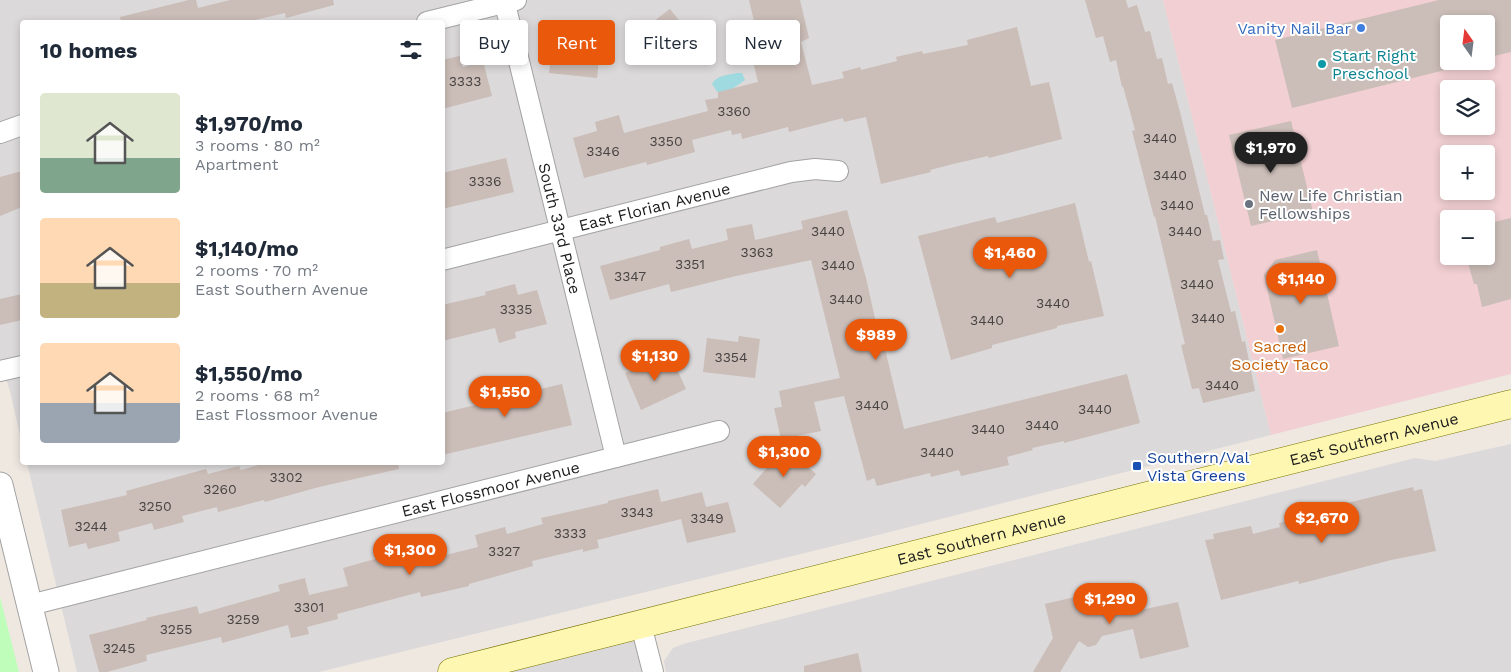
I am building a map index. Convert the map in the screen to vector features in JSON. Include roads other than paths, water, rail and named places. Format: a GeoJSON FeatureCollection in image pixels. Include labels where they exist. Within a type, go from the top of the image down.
{"type":"FeatureCollection","features":[{"type":"Feature","properties":{"kind":"main road","name":"East Southern Avenue"},"geometry":{"type":"LineString","coordinates":[[452,672],[1511,404]]}},
{"type":"Feature","properties":{"kind":"street"},"geometry":{"type":"LineString","coordinates":[[435,20],[508,1]]}},
{"type":"Feature","properties":{"kind":"street","name":"South 33rd Place"},"geometry":{"type":"LineString","coordinates":[[508,1],[560,230],[616,457]]}},
{"type":"Feature","properties":{"kind":"street"},"geometry":{"type":"LineString","coordinates":[[0,133],[20,126]]}},
{"type":"Feature","properties":{"kind":"street","name":"East Florian Avenue"},"geometry":{"type":"LineString","coordinates":[[445,259],[791,172],[814,169],[838,171]]}},
{"type":"Feature","properties":{"kind":"street"},"geometry":{"type":"LineString","coordinates":[[0,371],[20,366]]}},
{"type":"Feature","properties":{"kind":"street","name":"East Flossmoor Avenue"},"geometry":{"type":"LineString","coordinates":[[30,605],[719,431]]}},
{"type":"Feature","properties":{"kind":"street"},"geometry":{"type":"LineString","coordinates":[[0,485],[46,672]]}},
{"type":"Feature","properties":{"kind":"street"},"geometry":{"type":"LineString","coordinates":[[641,624],[652,672]]}},
{"type":"Feature","properties":{"kind":"water"},"geometry":{"type":"Polygon","coordinates":[[[742,73],[745,80],[729,91],[719,94],[712,84],[714,81],[723,76],[742,73]]]}},
{"type":"Feature","properties":{"kind":"place","name":"Vanity Nail Bar"},"geometry":{"type":"Point","coordinates":[1361,28]}},
{"type":"Feature","properties":{"kind":"place","name":"Start Right Preschool"},"geometry":{"type":"Point","coordinates":[1322,64]}},
{"type":"Feature","properties":{"kind":"place","name":"New Life Christian Fellowships"},"geometry":{"type":"Point","coordinates":[1249,204]}},
{"type":"Feature","properties":{"kind":"place","name":"Sacred Society Taco"},"geometry":{"type":"Point","coordinates":[1280,329]}},
{"type":"Feature","properties":{"kind":"place","name":"Southern/Val Vista Greens"},"geometry":{"type":"Point","coordinates":[1137,466]}}]}
